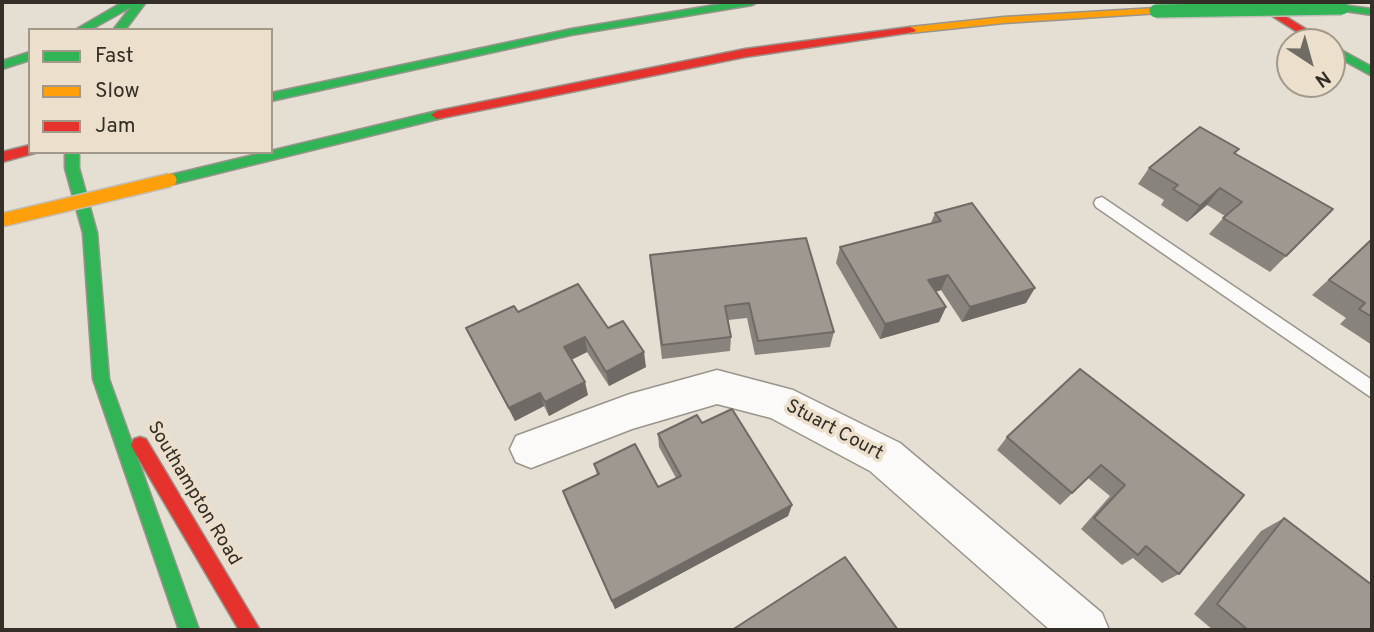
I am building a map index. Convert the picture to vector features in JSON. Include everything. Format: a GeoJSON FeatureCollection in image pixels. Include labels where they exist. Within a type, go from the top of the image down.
{"type":"FeatureCollection","features":[{"type":"Feature","properties":{"kind":"main road"},"geometry":{"type":"LineString","coordinates":[[85,28],[131,2]]}},
{"type":"Feature","properties":{"kind":"main road"},"geometry":{"type":"LineString","coordinates":[[120,28],[140,2]]}},
{"type":"Feature","properties":{"kind":"main road"},"geometry":{"type":"LineString","coordinates":[[273,97],[571,32],[752,2]]}},
{"type":"Feature","properties":{"kind":"main road"},"geometry":{"type":"LineString","coordinates":[[1255,2],[1298,28]]}},
{"type":"Feature","properties":{"kind":"main road"},"geometry":{"type":"LineString","coordinates":[[2,220],[464,109],[745,53],[871,34],[1004,20],[1156,11],[1342,8],[1372,11]]}},
{"type":"Feature","properties":{"kind":"main road"},"geometry":{"type":"LineString","coordinates":[[2,65],[28,57]]}},
{"type":"Feature","properties":{"kind":"main road"},"geometry":{"type":"LineString","coordinates":[[1346,57],[1372,72]]}},
{"type":"Feature","properties":{"kind":"main road"},"geometry":{"type":"LineString","coordinates":[[2,157],[28,150]]}},
{"type":"Feature","properties":{"kind":"main road","name":"Southampton Road"},"geometry":{"type":"LineString","coordinates":[[72,154],[72,167],[90,233],[101,379],[189,630]]}},
{"type":"Feature","properties":{"kind":"main road","name":"Southampton Road"},"geometry":{"type":"LineString","coordinates":[[101,379],[250,630]]}},
{"type":"Feature","properties":{"kind":"street","name":"Stuart Court"},"geometry":{"type":"LineString","coordinates":[[531,449],[630,412],[717,387],[779,402],[885,457],[1081,629]]}},
{"type":"Feature","properties":{"kind":"lane"},"geometry":{"type":"LineString","coordinates":[[1102,203],[1372,390]]}},
{"type":"Feature","properties":{"kind":"building"},"geometry":{"type":"Polygon","coordinates":[[[1200,127],[1239,149],[1234,153],[1333,209],[1286,256],[1223,218],[1242,202],[1220,188],[1200,206],[1173,189],[1178,185],[1149,168],[1200,127]]]}},
{"type":"Feature","properties":{"kind":"building"},"geometry":{"type":"Polygon","coordinates":[[[972,203],[1035,288],[970,307],[948,275],[928,280],[946,307],[885,324],[840,247],[941,221],[935,213],[972,203]]]}},
{"type":"Feature","properties":{"kind":"building"},"geometry":{"type":"Polygon","coordinates":[[[806,238],[834,332],[758,341],[749,303],[725,306],[731,337],[662,345],[650,255],[806,238]]]}},
{"type":"Feature","properties":{"kind":"building"},"geometry":{"type":"Polygon","coordinates":[[[1372,239],[1372,317],[1359,309],[1365,303],[1329,280],[1372,239]]]}},
{"type":"Feature","properties":{"kind":"building"},"geometry":{"type":"Polygon","coordinates":[[[578,284],[608,328],[623,321],[644,352],[606,372],[585,337],[564,347],[585,382],[545,402],[540,393],[509,408],[466,328],[514,306],[518,312],[578,284]]]}},
{"type":"Feature","properties":{"kind":"building"},"geometry":{"type":"Polygon","coordinates":[[[1080,369],[1244,495],[1179,574],[1146,546],[1138,555],[1094,518],[1125,485],[1101,465],[1072,493],[1007,437],[1080,369]]]}},
{"type":"Feature","properties":{"kind":"building"},"geometry":{"type":"Polygon","coordinates":[[[732,409],[792,505],[612,601],[563,491],[599,474],[594,464],[635,444],[658,487],[681,476],[658,434],[697,415],[702,423],[732,409]]]}},
{"type":"Feature","properties":{"kind":"building"},"geometry":{"type":"Polygon","coordinates":[[[1284,518],[1372,585],[1372,630],[1248,630],[1217,604],[1284,518]]]}},
{"type":"Feature","properties":{"kind":"building"},"geometry":{"type":"Polygon","coordinates":[[[845,557],[898,630],[732,630],[845,557]]]}},
{"type":"Feature","properties":{"kind":"traffic: fast"},"geometry":{"type":"LineString","coordinates":[[85,28],[131,2]]}},
{"type":"Feature","properties":{"kind":"traffic: fast"},"geometry":{"type":"LineString","coordinates":[[120,28],[140,2]]}},
{"type":"Feature","properties":{"kind":"traffic: fast"},"geometry":{"type":"LineString","coordinates":[[273,97],[571,32],[752,2]]}},
{"type":"Feature","properties":{"kind":"traffic: fast"},"geometry":{"type":"LineString","coordinates":[[1342,8],[1372,12]]}},
{"type":"Feature","properties":{"kind":"traffic: fast"},"geometry":{"type":"LineString","coordinates":[[1156,11],[1342,8]]}},
{"type":"Feature","properties":{"kind":"traffic: fast"},"geometry":{"type":"LineString","coordinates":[[2,65],[28,57]]}},
{"type":"Feature","properties":{"kind":"traffic: fast"},"geometry":{"type":"LineString","coordinates":[[1346,57],[1372,72]]}},
{"type":"Feature","properties":{"kind":"traffic: fast"},"geometry":{"type":"LineString","coordinates":[[170,180],[437,115]]}},
{"type":"Feature","properties":{"kind":"traffic: fast"},"geometry":{"type":"LineString","coordinates":[[72,154],[72,168],[90,233],[101,379],[189,630]]}},
{"type":"Feature","properties":{"kind":"traffic: slow"},"geometry":{"type":"LineString","coordinates":[[910,30],[1004,20],[1156,11]]}},
{"type":"Feature","properties":{"kind":"traffic: slow"},"geometry":{"type":"LineString","coordinates":[[2,220],[170,180]]}},
{"type":"Feature","properties":{"kind":"traffic: jam"},"geometry":{"type":"LineString","coordinates":[[1255,2],[1298,28]]}},
{"type":"Feature","properties":{"kind":"traffic: jam"},"geometry":{"type":"LineString","coordinates":[[437,115],[745,53],[910,30]]}},
{"type":"Feature","properties":{"kind":"traffic: jam"},"geometry":{"type":"LineString","coordinates":[[2,157],[28,150]]}},
{"type":"Feature","properties":{"kind":"traffic: jam"},"geometry":{"type":"LineString","coordinates":[[140,445],[250,630]]}}]}
